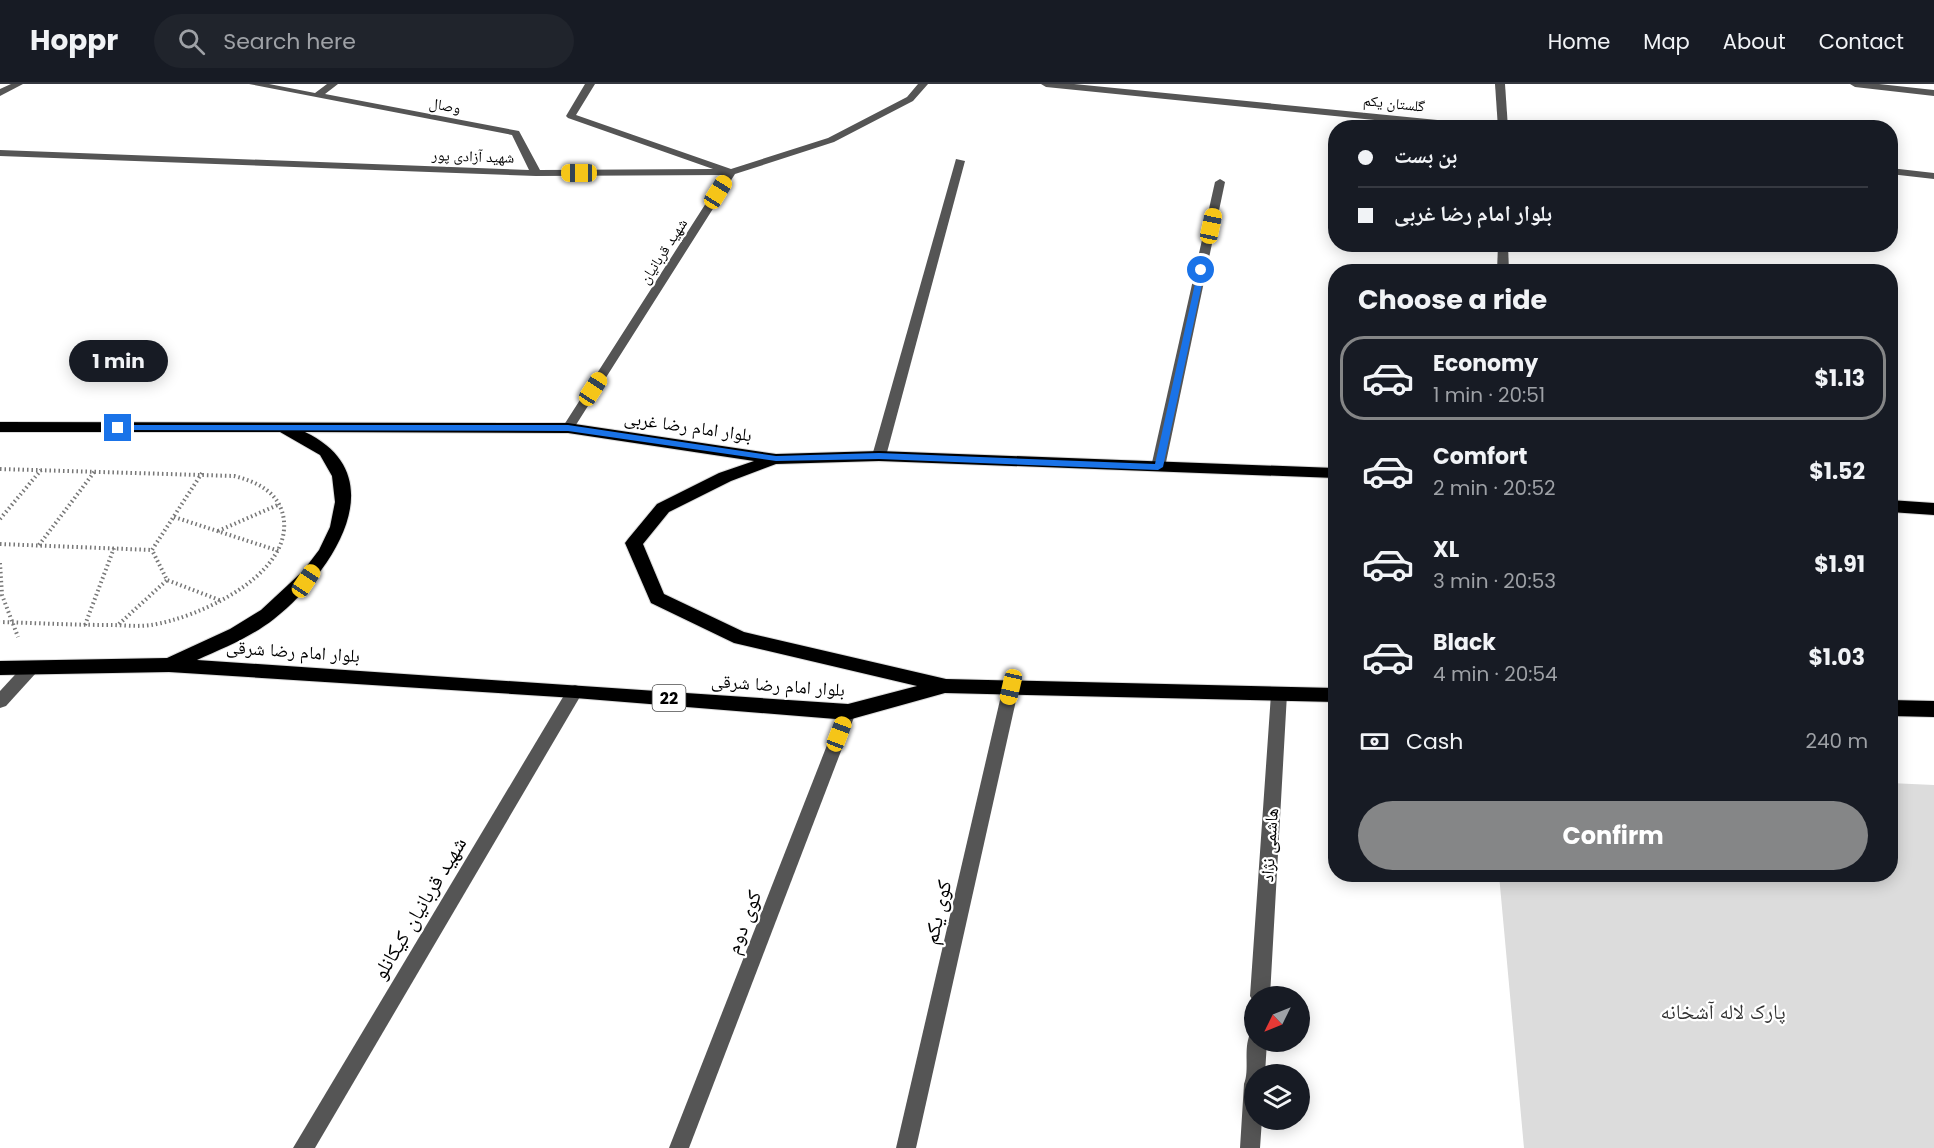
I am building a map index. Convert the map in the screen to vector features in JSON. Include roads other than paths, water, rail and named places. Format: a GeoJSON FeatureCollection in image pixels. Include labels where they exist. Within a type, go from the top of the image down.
{"type":"FeatureCollection","features":[{"type":"Feature","properties":{"kind":"highway","name":"بلوار امام رضا غربی"},"geometry":{"type":"LineString","coordinates":[[0,427],[568,428],[776,459],[879,456],[1328,473]]}},
{"type":"Feature","properties":{"kind":"highway"},"geometry":{"type":"LineString","coordinates":[[169,664],[246,628],[306,581],[339,532],[345,487],[325,451],[285,428]]}},
{"type":"Feature","properties":{"kind":"highway"},"geometry":{"type":"LineString","coordinates":[[776,459],[725,477],[663,508],[633,543],[657,598],[740,638],[945,686]]}},
{"type":"Feature","properties":{"kind":"highway"},"geometry":{"type":"LineString","coordinates":[[1898,507],[1934,509]]}},
{"type":"Feature","properties":{"kind":"highway","name":"بلوار امام رضا شرقی"},"geometry":{"type":"LineString","coordinates":[[0,668],[169,664],[575,690],[848,712],[945,686],[1328,695]]}},
{"type":"Feature","properties":{"kind":"highway"},"geometry":{"type":"LineString","coordinates":[[1898,708],[1934,709]]}},
{"type":"Feature","properties":{"kind":"street"},"geometry":{"type":"LineString","coordinates":[[0,93],[18,84]]}},
{"type":"Feature","properties":{"kind":"street","name":"وصال"},"geometry":{"type":"LineString","coordinates":[[257,84],[516,133],[536,173]]}},
{"type":"Feature","properties":{"kind":"street"},"geometry":{"type":"LineString","coordinates":[[317,96],[333,84]]}},
{"type":"Feature","properties":{"kind":"street"},"geometry":{"type":"LineString","coordinates":[[590,84],[571,116],[731,172]]}},
{"type":"Feature","properties":{"kind":"street","name":"شهید آزادی پور"},"geometry":{"type":"LineString","coordinates":[[0,153],[536,173],[731,172],[831,140],[910,99],[923,84]]}},
{"type":"Feature","properties":{"kind":"street","name":"گلستان یکم"},"geometry":{"type":"LineString","coordinates":[[1046,84],[1107,87],[1414,120]]}},
{"type":"Feature","properties":{"kind":"street"},"geometry":{"type":"LineString","coordinates":[[1500,84],[1502,120]]}},
{"type":"Feature","properties":{"kind":"street"},"geometry":{"type":"LineString","coordinates":[[1855,84],[1934,93]]}},
{"type":"Feature","properties":{"kind":"street"},"geometry":{"type":"LineString","coordinates":[[879,456],[960,161]]}},
{"type":"Feature","properties":{"kind":"street","name":"شهید قربانیان"},"geometry":{"type":"LineString","coordinates":[[568,428],[731,172]]}},
{"type":"Feature","properties":{"kind":"street"},"geometry":{"type":"LineString","coordinates":[[1898,172],[1934,176]]}},
{"type":"Feature","properties":{"kind":"street"},"geometry":{"type":"LineString","coordinates":[[1158,467],[1220,182]]}},
{"type":"Feature","properties":{"kind":"street"},"geometry":{"type":"LineString","coordinates":[[0,702],[30,669]]}},
{"type":"Feature","properties":{"kind":"street","name":"کوی یکم"},"geometry":{"type":"LineString","coordinates":[[906,1148],[1011,687]]}},
{"type":"Feature","properties":{"kind":"street","name":"شهید قربانیان کیکانلو"},"geometry":{"type":"LineString","coordinates":[[303,1148],[575,690]]}},
{"type":"Feature","properties":{"kind":"street","name":"هاشمی نژاد"},"geometry":{"type":"LineString","coordinates":[[1261,986],[1278,694]]}},
{"type":"Feature","properties":{"kind":"street","name":"کوی دوم"},"geometry":{"type":"LineString","coordinates":[[679,1148],[848,712]]}},
{"type":"Feature","properties":{"kind":"street"},"geometry":{"type":"LineString","coordinates":[[1250,1148],[1251,1130]]}},
{"type":"Feature","properties":{"kind":"park label","name":"پارک لاله آشخانه"},"geometry":{"type":"Point","coordinates":[1723,1011]}}]}
